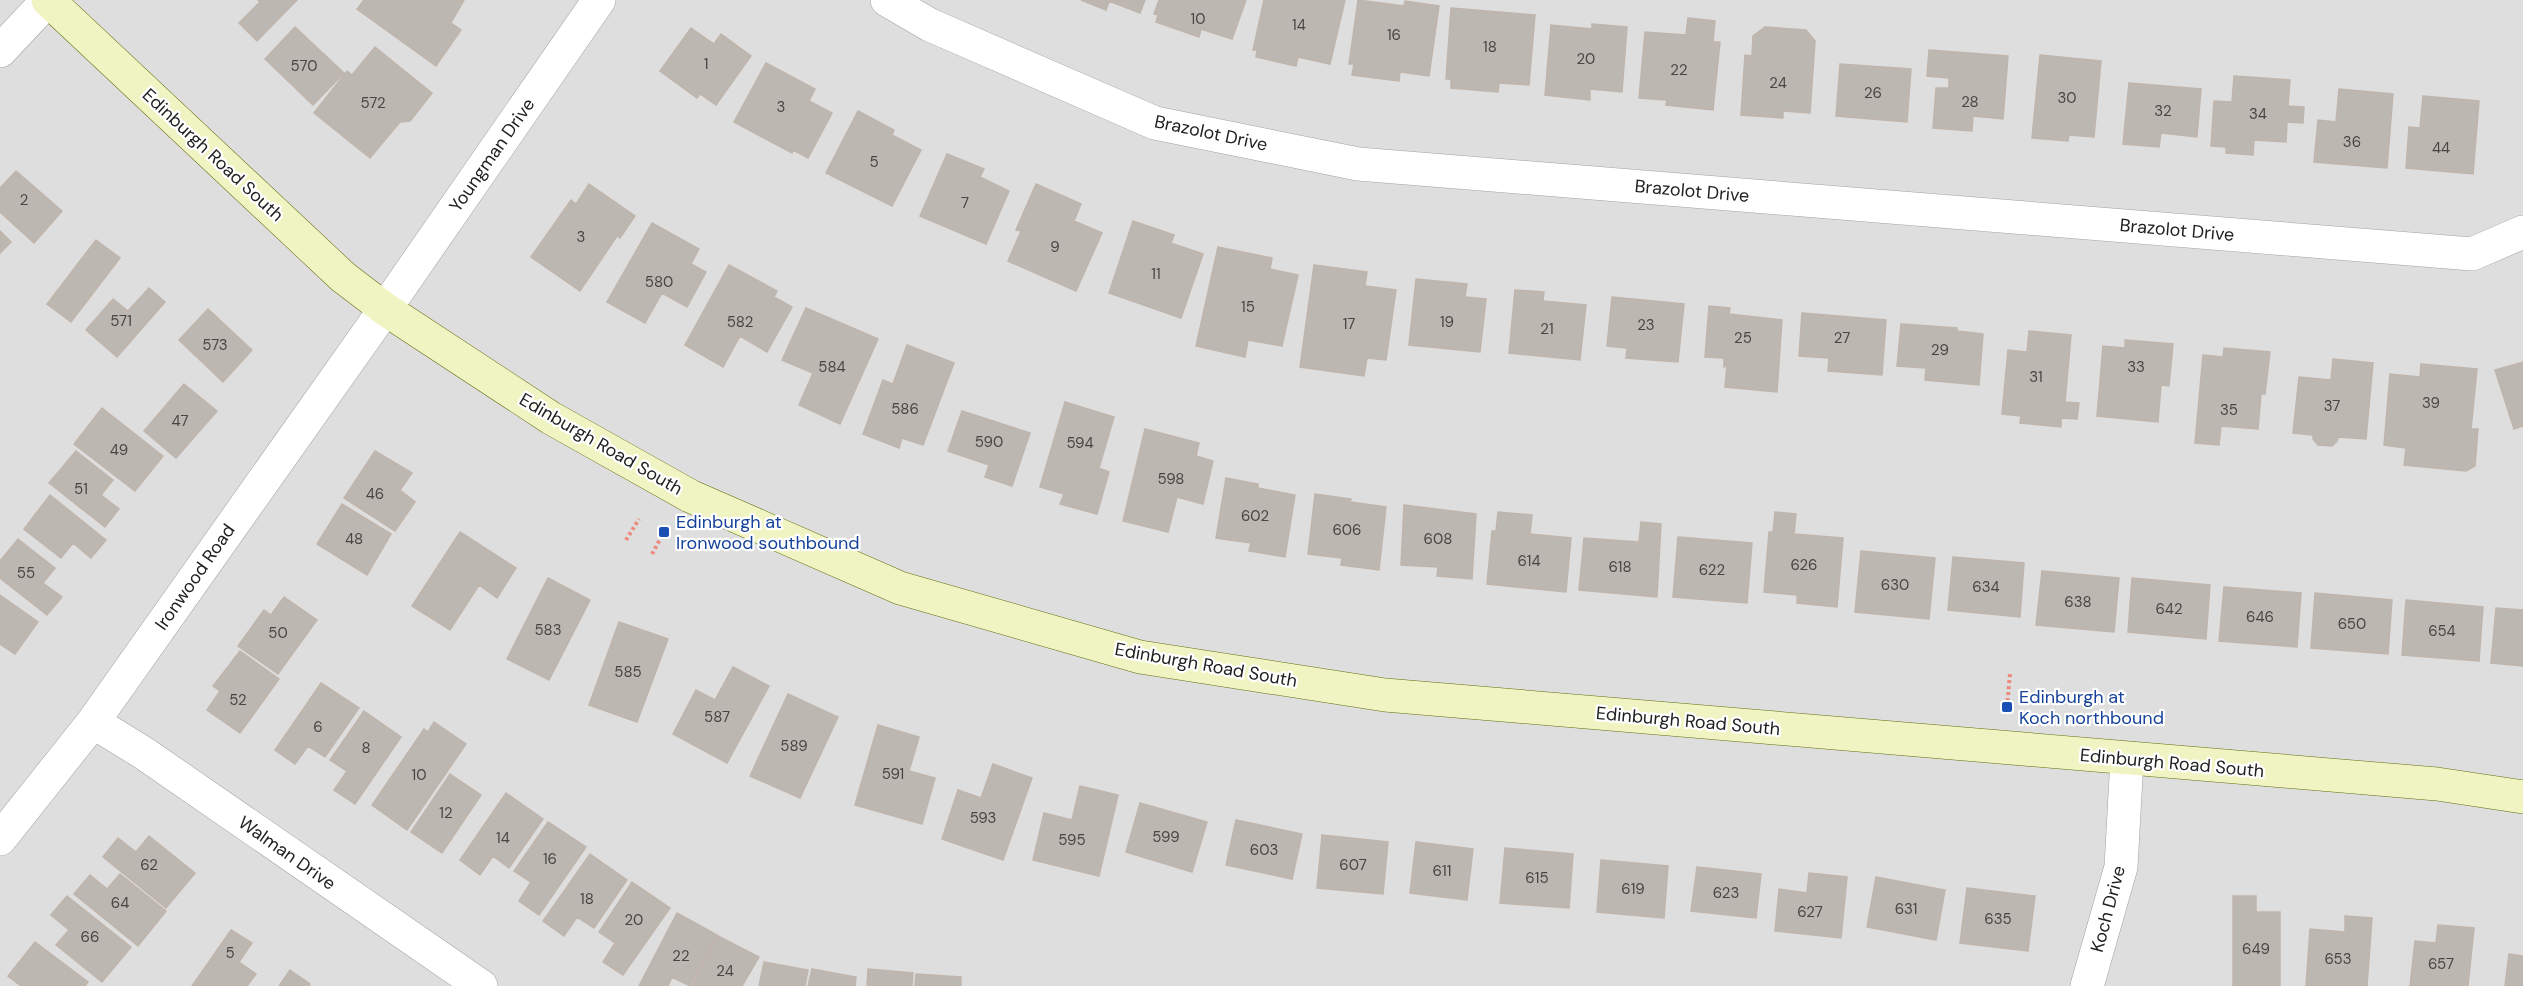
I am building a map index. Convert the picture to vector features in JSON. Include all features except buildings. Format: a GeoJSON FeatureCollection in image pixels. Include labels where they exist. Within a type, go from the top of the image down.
{"type":"FeatureCollection","features":[{"type":"Feature","properties":{"kind":"main road","name":"Edinburgh Road South"},"geometry":{"type":"LineString","coordinates":[[48,0],[343,277],[384,309],[551,418],[690,496],[900,588],[1140,657],[1385,695],[2437,784],[2523,797]]}},
{"type":"Feature","properties":{"kind":"street"},"geometry":{"type":"LineString","coordinates":[[0,51],[48,0]]}},
{"type":"Feature","properties":{"kind":"street","name":"Youngman Drive"},"geometry":{"type":"LineString","coordinates":[[384,309],[599,0]]}},
{"type":"Feature","properties":{"kind":"street","name":"Brazolot Drive"},"geometry":{"type":"LineString","coordinates":[[887,0],[930,25],[1155,123],[1358,164],[2472,254],[2523,232]]}},
{"type":"Feature","properties":{"kind":"street","name":"Ironwood Road"},"geometry":{"type":"LineString","coordinates":[[0,839],[93,722],[384,309]]}},
{"type":"Feature","properties":{"kind":"street","name":"Walman Drive"},"geometry":{"type":"LineString","coordinates":[[93,722],[142,752],[481,986]]}},
{"type":"Feature","properties":{"kind":"street","name":"Koch Drive"},"geometry":{"type":"LineString","coordinates":[[2087,986],[2121,867],[2127,759]]}},
{"type":"Feature","properties":{"kind":"path"},"geometry":{"type":"LineString","coordinates":[[626,540],[639,519]]}},
{"type":"Feature","properties":{"kind":"path"},"geometry":{"type":"LineString","coordinates":[[652,554],[664,532]]}},
{"type":"Feature","properties":{"kind":"path"},"geometry":{"type":"LineString","coordinates":[[2007,706],[2010,674]]}},
{"type":"Feature","properties":{"kind":"shaded area"},"geometry":{"type":"Polygon","coordinates":[[[0,0],[2523,0],[2523,986],[0,986],[0,0]]]}},
{"type":"Feature","properties":{"kind":"place","name":"Edinburgh at Ironwood southbound"},"geometry":{"type":"Point","coordinates":[664,532]}},
{"type":"Feature","properties":{"kind":"place","name":"Edinburgh at Koch northbound"},"geometry":{"type":"Point","coordinates":[2007,707]}}]}
